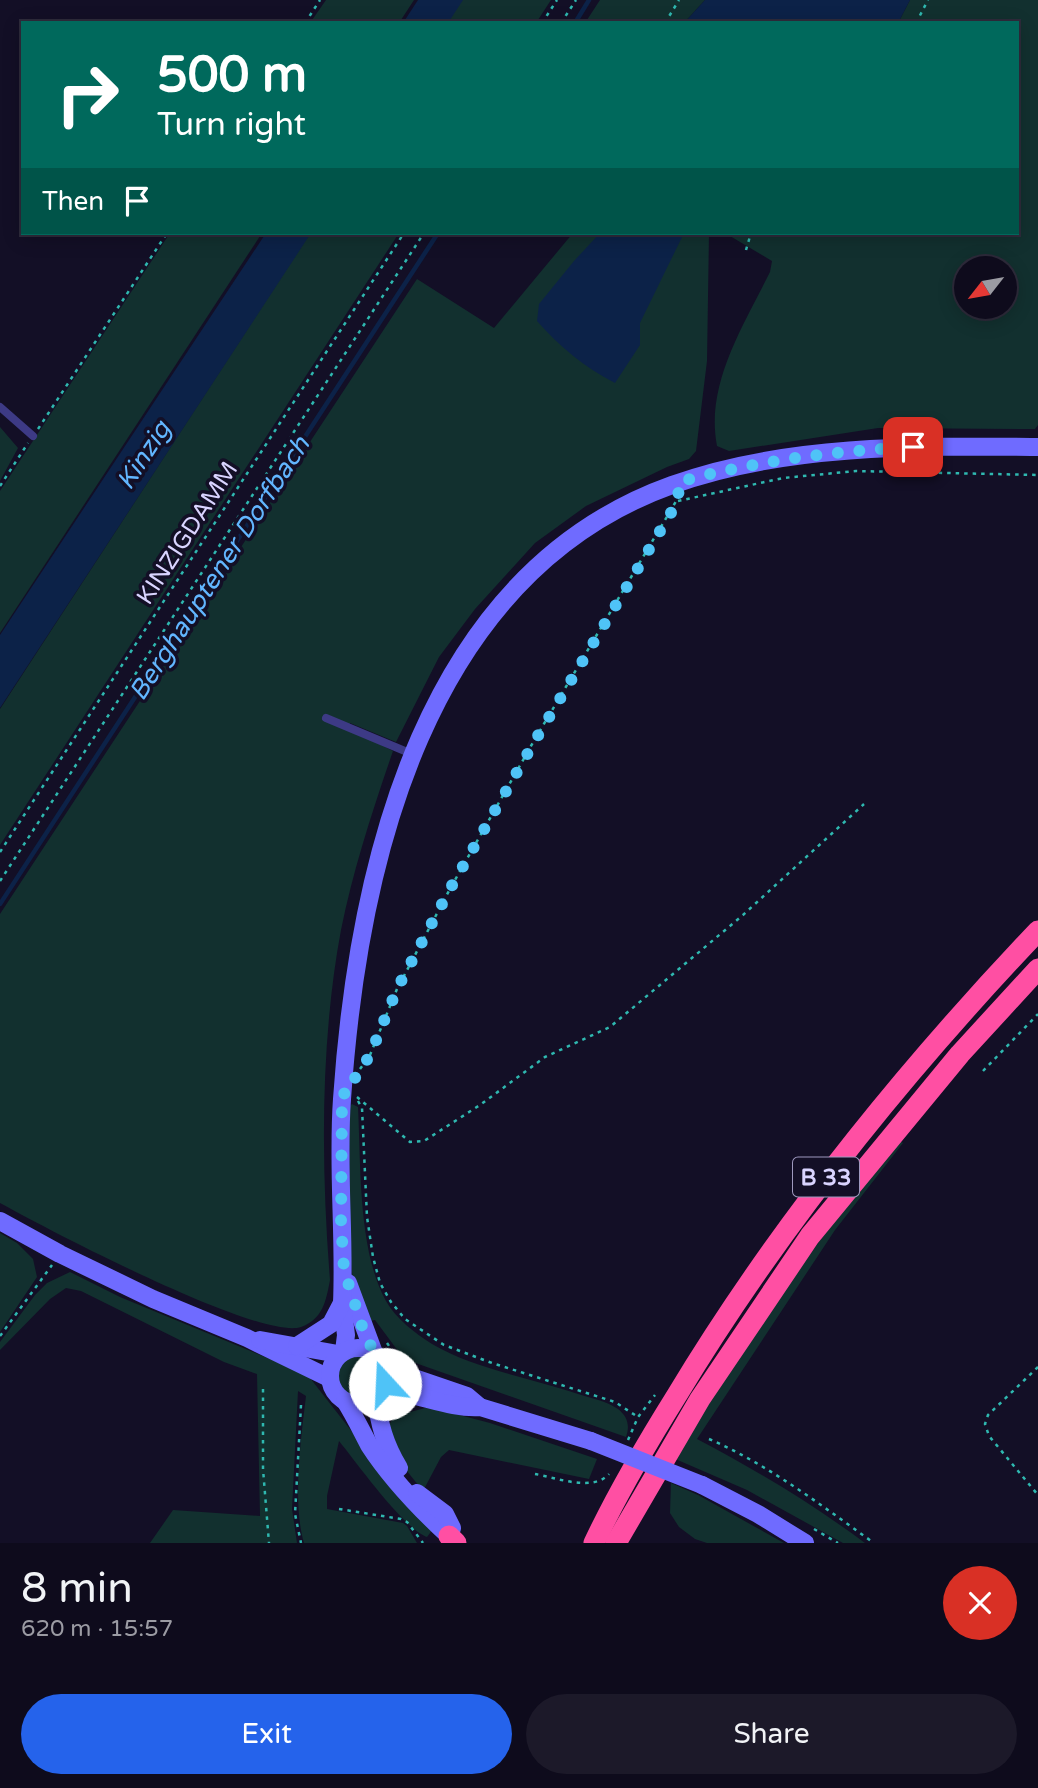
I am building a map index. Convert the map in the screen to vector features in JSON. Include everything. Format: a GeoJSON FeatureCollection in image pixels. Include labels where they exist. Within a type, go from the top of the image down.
{"type":"FeatureCollection","features":[{"type":"Feature","properties":{"kind":"highway","name":"B 33"},"geometry":{"type":"LineString","coordinates":[[594,1543],[611,1507],[711,1338],[771,1251],[904,1078],[1038,931]]}},
{"type":"Feature","properties":{"kind":"highway","name":"B 33"},"geometry":{"type":"LineString","coordinates":[[616,1543],[700,1399],[810,1236],[960,1054],[1038,969]]}},
{"type":"Feature","properties":{"kind":"street"},"geometry":{"type":"LineString","coordinates":[[453,1540],[409,1497],[393,1477],[370,1445],[345,1401],[334,1392],[330,1370],[341,1354],[346,1335],[342,1303],[342,1101],[357,962],[367,907],[390,816],[412,754],[464,653],[494,614],[541,562],[583,530],[628,505],[679,482],[753,464],[834,452],[941,446],[1038,447]]}},
{"type":"Feature","properties":{"kind":"street"},"geometry":{"type":"LineString","coordinates":[[0,1221],[60,1254],[153,1299],[247,1338],[330,1378]]}},
{"type":"Feature","properties":{"kind":"street"},"geometry":{"type":"LineString","coordinates":[[344,1270],[359,1318],[379,1360],[385,1384],[379,1394],[382,1433],[387,1448],[410,1485],[445,1514],[452,1528],[453,1540]]}},
{"type":"Feature","properties":{"kind":"street"},"geometry":{"type":"LineString","coordinates":[[297,1346],[331,1324],[342,1303]]}},
{"type":"Feature","properties":{"kind":"street"},"geometry":{"type":"LineString","coordinates":[[247,1338],[322,1353],[341,1354],[359,1348],[379,1360],[467,1396],[480,1408]]}},
{"type":"Feature","properties":{"kind":"street"},"geometry":{"type":"LineString","coordinates":[[345,1401],[361,1404],[379,1394],[395,1391],[461,1408],[480,1408],[591,1441],[702,1485],[758,1514],[805,1543]]}},
{"type":"Feature","properties":{"kind":"street"},"geometry":{"type":"LineString","coordinates":[[382,1433],[387,1413],[413,1396]]}},
{"type":"Feature","properties":{"kind":"lane"},"geometry":{"type":"LineString","coordinates":[[0,407],[33,436]]}},
{"type":"Feature","properties":{"kind":"lane"},"geometry":{"type":"LineString","coordinates":[[326,718],[412,754]]}},
{"type":"Feature","properties":{"kind":"path"},"geometry":{"type":"LineString","coordinates":[[306,21],[320,0]]}},
{"type":"Feature","properties":{"kind":"path"},"geometry":{"type":"LineString","coordinates":[[543,21],[557,0]]}},
{"type":"Feature","properties":{"kind":"path"},"geometry":{"type":"LineString","coordinates":[[562,21],[576,0]]}},
{"type":"Feature","properties":{"kind":"path"},"geometry":{"type":"LineString","coordinates":[[666,21],[679,0]]}},
{"type":"Feature","properties":{"kind":"path"},"geometry":{"type":"LineString","coordinates":[[917,21],[929,0]]}},
{"type":"Feature","properties":{"kind":"path"},"geometry":{"type":"LineString","coordinates":[[0,486],[166,235]]}},
{"type":"Feature","properties":{"kind":"path","name":"KINZIGDAMM"},"geometry":{"type":"LineString","coordinates":[[0,852],[403,235]]}},
{"type":"Feature","properties":{"kind":"path"},"geometry":{"type":"LineString","coordinates":[[0,881],[423,235]]}},
{"type":"Feature","properties":{"kind":"path"},"geometry":{"type":"LineString","coordinates":[[747,250],[751,235]]}},
{"type":"Feature","properties":{"kind":"path"},"geometry":{"type":"LineString","coordinates":[[678,501],[783,478],[856,471],[1038,475]]}},
{"type":"Feature","properties":{"kind":"path"},"geometry":{"type":"LineString","coordinates":[[358,1072],[370,1055],[397,989],[451,887],[542,727],[678,501],[679,482]]}},
{"type":"Feature","properties":{"kind":"path"},"geometry":{"type":"LineString","coordinates":[[638,1417],[615,1402],[444,1345],[405,1319],[380,1283],[373,1257],[367,1217],[362,1108],[354,1095],[410,1142],[424,1141],[480,1105],[545,1057],[610,1027],[743,915],[863,804]]}},
{"type":"Feature","properties":{"kind":"path"},"geometry":{"type":"LineString","coordinates":[[983,1071],[1038,1014]]}},
{"type":"Feature","properties":{"kind":"path"},"geometry":{"type":"LineString","coordinates":[[0,1336],[60,1254]]}},
{"type":"Feature","properties":{"kind":"path"},"geometry":{"type":"LineString","coordinates":[[1038,1367],[988,1415],[985,1424],[989,1436],[1038,1495]]}},
{"type":"Feature","properties":{"kind":"path"},"geometry":{"type":"LineString","coordinates":[[262,1389],[263,1469],[269,1543]]}},
{"type":"Feature","properties":{"kind":"path"},"geometry":{"type":"LineString","coordinates":[[301,1405],[295,1514],[301,1543]]}},
{"type":"Feature","properties":{"kind":"path"},"geometry":{"type":"LineString","coordinates":[[709,1439],[734,1450],[777,1476],[874,1543]]}},
{"type":"Feature","properties":{"kind":"path"},"geometry":{"type":"LineString","coordinates":[[535,1474],[590,1484],[604,1480],[610,1473]]}},
{"type":"Feature","properties":{"kind":"path"},"geometry":{"type":"LineString","coordinates":[[339,1509],[401,1519],[407,1522],[424,1543]]}},
{"type":"Feature","properties":{"kind":"green space"},"geometry":{"type":"Polygon","coordinates":[[[326,0],[414,0],[400,21],[311,21],[326,0]]]}},
{"type":"Feature","properties":{"kind":"green space"},"geometry":{"type":"Polygon","coordinates":[[[462,0],[551,0],[537,21],[448,21],[462,0]]]}},
{"type":"Feature","properties":{"kind":"green space"},"geometry":{"type":"Polygon","coordinates":[[[600,0],[705,0],[686,21],[586,21],[600,0]]]}},
{"type":"Feature","properties":{"kind":"green space"},"geometry":{"type":"Polygon","coordinates":[[[910,0],[1038,0],[1038,425],[1035,429],[878,428],[729,451],[717,446],[715,423],[722,378],[729,356],[770,272],[772,261],[728,235],[1019,235],[1019,21],[899,21],[910,0]]]}},
{"type":"Feature","properties":{"kind":"green space"},"geometry":{"type":"Polygon","coordinates":[[[169,235],[261,235],[0,633],[0,491],[169,235]]]}},
{"type":"Feature","properties":{"kind":"green space"},"geometry":{"type":"Polygon","coordinates":[[[309,235],[398,235],[0,845],[0,709],[309,235]]]}},
{"type":"Feature","properties":{"kind":"green space"},"geometry":{"type":"Polygon","coordinates":[[[571,235],[709,235],[707,361],[696,451],[689,459],[586,506],[535,543],[475,609],[439,657],[396,742],[350,723],[350,729],[393,751],[351,885],[334,973],[324,1105],[330,1280],[325,1302],[314,1319],[301,1327],[278,1327],[200,1301],[152,1280],[0,1203],[0,914],[417,279],[494,328],[571,235]]]}},
{"type":"Feature","properties":{"kind":"green space"},"geometry":{"type":"Polygon","coordinates":[[[0,427],[18,448],[0,481],[0,427]]]}},
{"type":"Feature","properties":{"kind":"green space"},"geometry":{"type":"Polygon","coordinates":[[[352,1104],[358,1107],[363,1207],[370,1258],[377,1281],[395,1314],[419,1335],[448,1353],[613,1406],[626,1418],[626,1437],[404,1359],[375,1320],[365,1322],[353,1281],[350,1256],[348,1108],[352,1104]]]}},
{"type":"Feature","properties":{"kind":"green space"},"geometry":{"type":"Polygon","coordinates":[[[896,1138],[903,1143],[835,1230],[697,1439],[783,1488],[865,1543],[843,1543],[747,1490],[673,1458],[764,1316],[896,1138]]]}},
{"type":"Feature","properties":{"kind":"green space"},"geometry":{"type":"Polygon","coordinates":[[[0,1233],[17,1243],[33,1259],[37,1277],[0,1332],[0,1233]]]}},
{"type":"Feature","properties":{"kind":"green space"},"geometry":{"type":"Polygon","coordinates":[[[70,1272],[120,1297],[310,1378],[407,1502],[433,1529],[427,1537],[406,1521],[339,1441],[327,1496],[327,1509],[403,1523],[417,1543],[304,1543],[300,1527],[298,1490],[306,1396],[298,1391],[292,1509],[297,1543],[150,1543],[173,1510],[260,1516],[257,1374],[224,1362],[81,1291],[66,1288],[50,1299],[0,1350],[0,1342],[35,1295],[47,1283],[70,1272]]]}},
{"type":"Feature","properties":{"kind":"green space"},"geometry":{"type":"Polygon","coordinates":[[[357,1355],[372,1361],[378,1376],[372,1391],[357,1397],[342,1391],[336,1376],[342,1361],[357,1355]]]}},
{"type":"Feature","properties":{"kind":"green space"},"geometry":{"type":"Polygon","coordinates":[[[429,1407],[490,1423],[597,1459],[589,1479],[449,1450],[441,1457],[423,1491],[398,1460],[389,1425],[395,1416],[429,1407]]]}},
{"type":"Feature","properties":{"kind":"green space"},"geometry":{"type":"Polygon","coordinates":[[[671,1483],[784,1543],[707,1543],[695,1539],[679,1527],[670,1513],[671,1483]]]}},
{"type":"Feature","properties":{"kind":"water"},"geometry":{"type":"Polygon","coordinates":[[[418,0],[463,0],[449,21],[404,21],[418,0]]]}},
{"type":"Feature","properties":{"kind":"water"},"geometry":{"type":"Polygon","coordinates":[[[705,0],[910,0],[899,21],[686,21],[705,0]]]}},
{"type":"Feature","properties":{"kind":"water","name":"Kinzig"},"geometry":{"type":"Polygon","coordinates":[[[265,235],[310,235],[0,708],[0,635],[265,235]]]}},
{"type":"Feature","properties":{"kind":"water"},"geometry":{"type":"Polygon","coordinates":[[[598,235],[683,235],[640,323],[640,345],[615,383],[573,356],[537,321],[539,304],[598,235]]]}},
{"type":"Feature","properties":{"kind":"waterway","name":"Berghauptener Dorfbach"},"geometry":{"type":"LineString","coordinates":[[576,21],[589,0]]}},
{"type":"Feature","properties":{"kind":"waterway","name":"Berghauptener Dorfbach"},"geometry":{"type":"LineString","coordinates":[[0,904],[437,235]]}},
{"type":"Feature","properties":{"kind":"route"},"geometry":{"type":"LineString","coordinates":[[385,1384],[385,1368],[374,1353],[362,1326],[344,1270],[340,1178],[342,1093],[348,1094],[370,1055],[397,989],[451,887],[678,501],[679,482],[753,464],[834,452],[913,447]]}}]}
